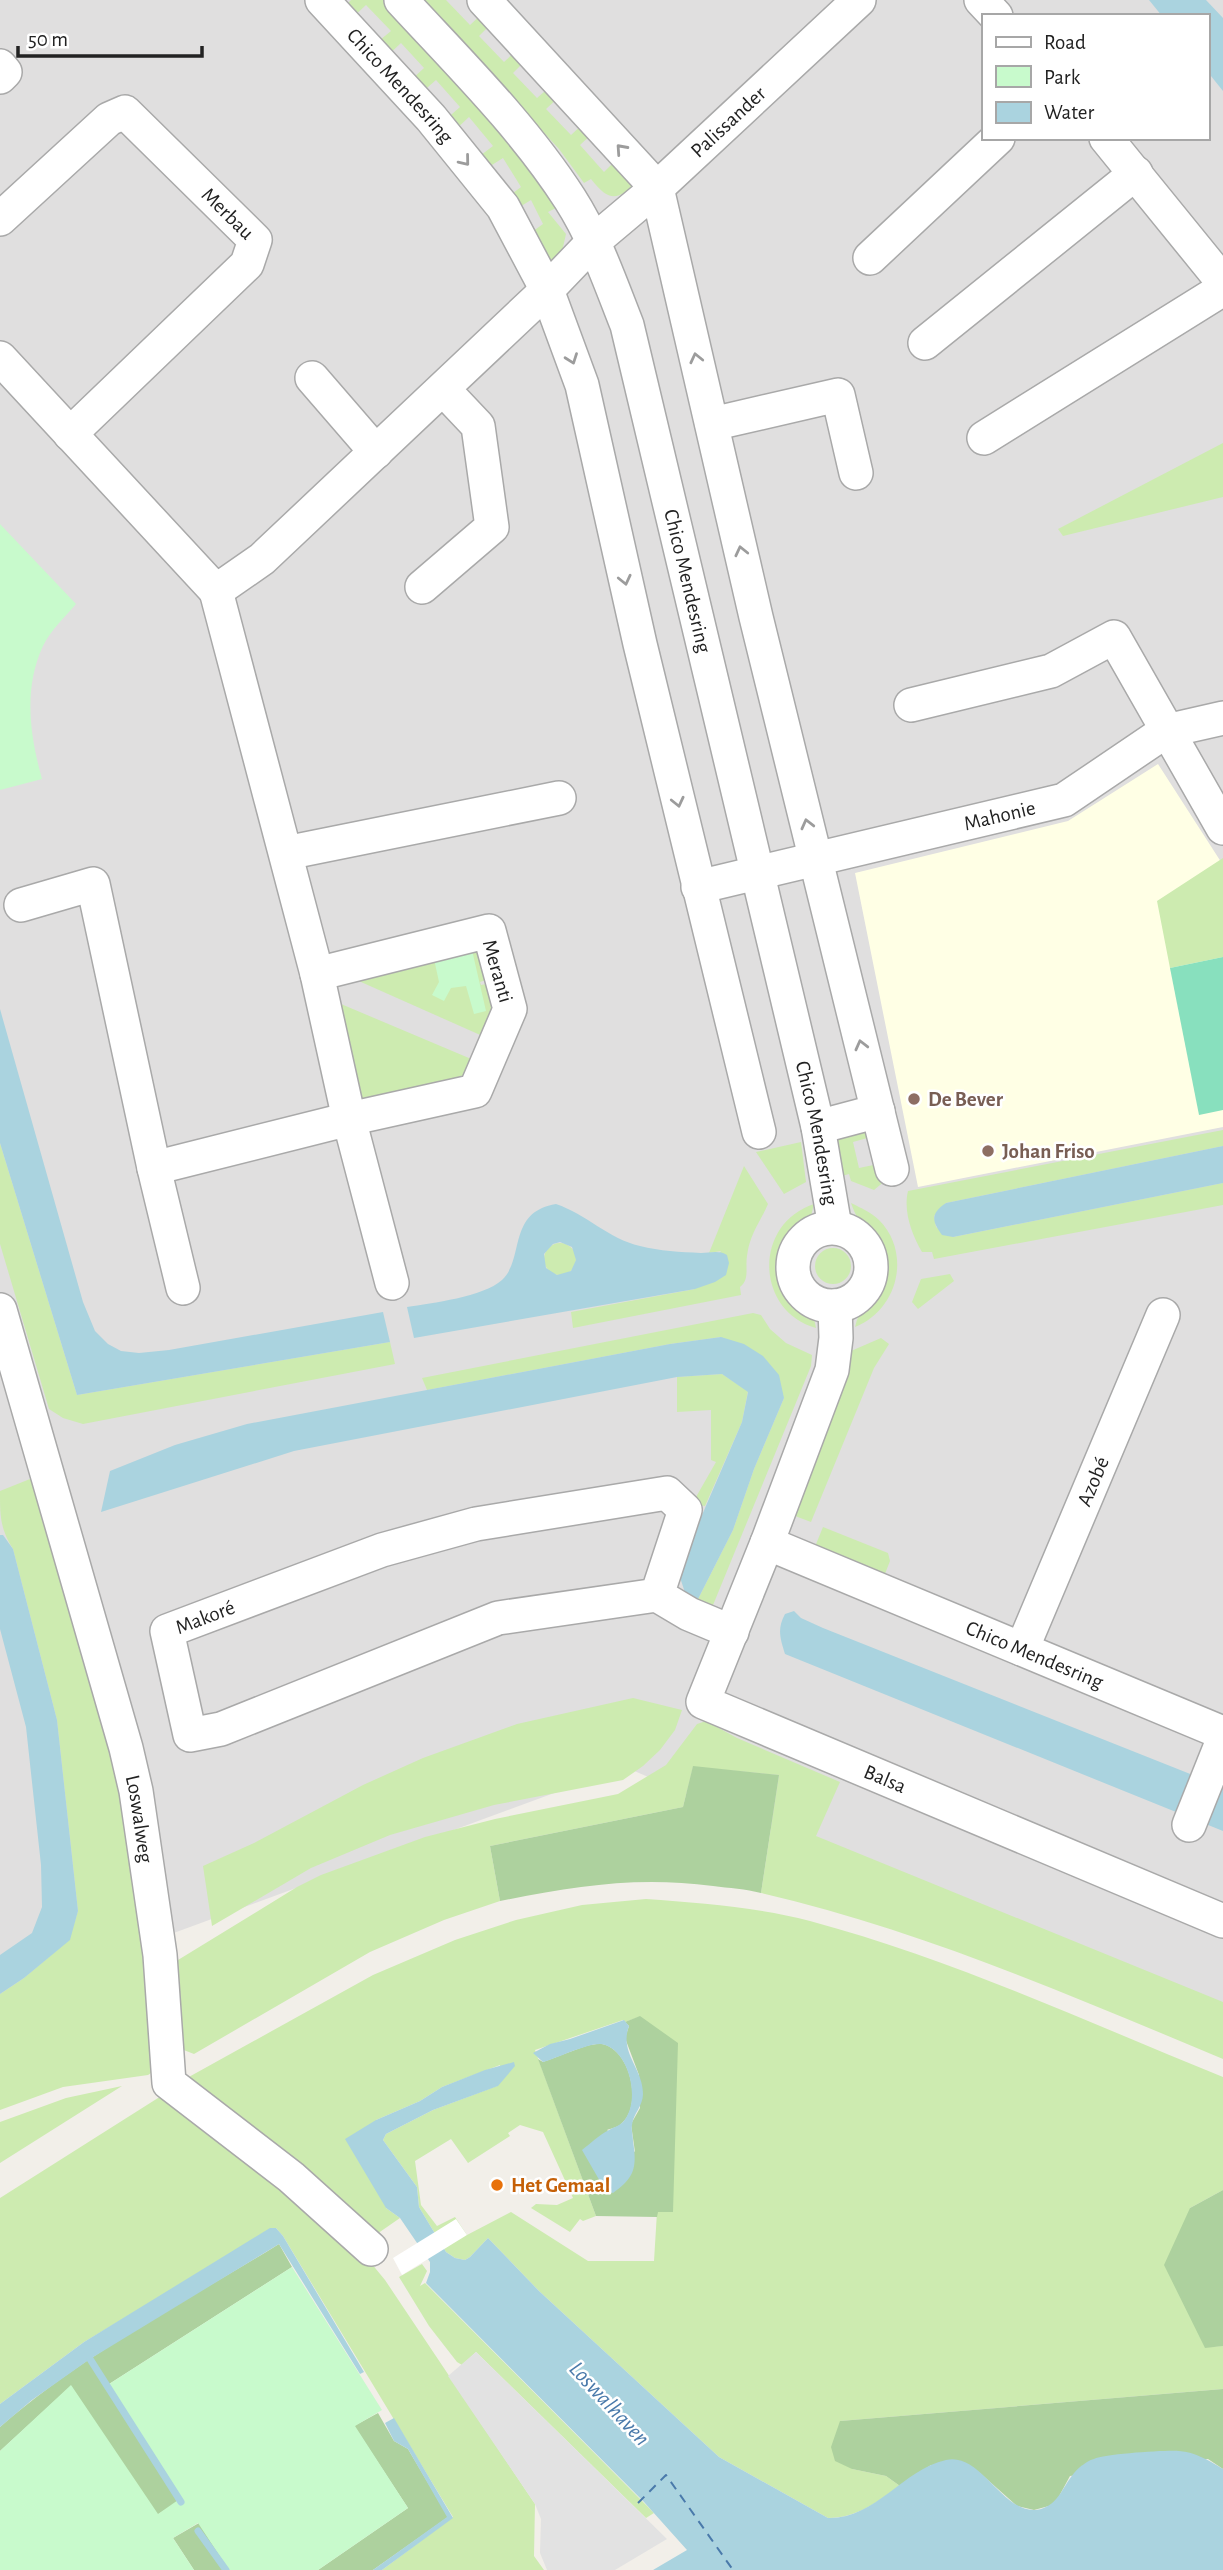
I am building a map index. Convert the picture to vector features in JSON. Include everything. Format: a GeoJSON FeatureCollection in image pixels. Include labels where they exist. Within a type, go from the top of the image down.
{"type":"FeatureCollection","features":[{"type":"Feature","properties":{"kind":"street","name":"Chico Mendesring"},"geometry":{"type":"LineString","coordinates":[[322,0],[431,118],[503,207],[547,290],[582,385],[640,644],[759,1132]]}},
{"type":"Feature","properties":{"kind":"street","name":"Chico Mendesring"},"geometry":{"type":"LineString","coordinates":[[401,0],[516,125],[570,199],[594,241],[627,325],[818,1127],[835,1227]]}},
{"type":"Feature","properties":{"kind":"street"},"geometry":{"type":"LineString","coordinates":[[484,0],[657,188],[815,860],[892,1169]]}},
{"type":"Feature","properties":{"kind":"street","name":"Palissander"},"geometry":{"type":"LineString","coordinates":[[594,241],[657,188],[859,0]]}},
{"type":"Feature","properties":{"kind":"street"},"geometry":{"type":"LineString","coordinates":[[981,0],[994,14]]}},
{"type":"Feature","properties":{"kind":"street","name":"Merbau"},"geometry":{"type":"LineString","coordinates":[[0,219],[109,119],[125,112],[255,240],[247,264],[70,434]]}},
{"type":"Feature","properties":{"kind":"street"},"geometry":{"type":"LineString","coordinates":[[870,258],[996,140]]}},
{"type":"Feature","properties":{"kind":"street"},"geometry":{"type":"LineString","coordinates":[[1108,140],[1223,282]]}},
{"type":"Feature","properties":{"kind":"street"},"geometry":{"type":"LineString","coordinates":[[925,343],[1136,173]]}},
{"type":"Feature","properties":{"kind":"street"},"geometry":{"type":"LineString","coordinates":[[216,591],[262,559],[547,290],[594,241]]}},
{"type":"Feature","properties":{"kind":"street"},"geometry":{"type":"LineString","coordinates":[[984,438],[1223,289]]}},
{"type":"Feature","properties":{"kind":"street"},"geometry":{"type":"LineString","coordinates":[[0,358],[216,591],[317,974],[349,1119],[392,1283]]}},
{"type":"Feature","properties":{"kind":"street"},"geometry":{"type":"LineString","coordinates":[[312,378],[376,452]]}},
{"type":"Feature","properties":{"kind":"street"},"geometry":{"type":"LineString","coordinates":[[422,587],[492,527],[478,426],[443,389]]}},
{"type":"Feature","properties":{"kind":"street"},"geometry":{"type":"LineString","coordinates":[[712,424],[838,396],[856,473]]}},
{"type":"Feature","properties":{"kind":"street"},"geometry":{"type":"LineString","coordinates":[[911,705],[1051,671],[1114,637],[1223,828]]}},
{"type":"Feature","properties":{"kind":"street","name":"Mahonie"},"geometry":{"type":"LineString","coordinates":[[698,887],[1064,800],[1166,731],[1223,718]]}},
{"type":"Feature","properties":{"kind":"street"},"geometry":{"type":"LineString","coordinates":[[286,853],[559,797]]}},
{"type":"Feature","properties":{"kind":"street"},"geometry":{"type":"LineString","coordinates":[[21,905],[93,884],[154,1168],[183,1288]]}},
{"type":"Feature","properties":{"kind":"street","name":"Meranti"},"geometry":{"type":"LineString","coordinates":[[154,1168],[349,1119],[475,1091],[510,1009],[489,931],[317,974]]}},
{"type":"Feature","properties":{"kind":"street"},"geometry":{"type":"LineString","coordinates":[[818,1127],[878,1111]]}},
{"type":"Feature","properties":{"kind":"street"},"geometry":{"type":"LineString","coordinates":[[835,1227],[848,1230],[859,1237],[867,1247],[871,1273],[867,1286],[859,1296],[848,1303],[823,1306],[812,1301],[796,1284],[792,1273],[796,1250],[803,1240],[823,1228],[835,1227]]}},
{"type":"Feature","properties":{"kind":"street"},"geometry":{"type":"LineString","coordinates":[[767,1544],[832,1370],[836,1338],[835,1306]]}},
{"type":"Feature","properties":{"kind":"street","name":"Loswalweg"},"geometry":{"type":"LineString","coordinates":[[0,1310],[136,1791],[160,1955],[169,2083],[291,2177],[371,2249]]}},
{"type":"Feature","properties":{"kind":"street","name":"Azobé"},"geometry":{"type":"LineString","coordinates":[[1022,1649],[1163,1315]]}},
{"type":"Feature","properties":{"kind":"street","name":"Makoré"},"geometry":{"type":"LineString","coordinates":[[667,1493],[685,1510],[657,1595],[498,1618],[221,1729],[191,1735],[167,1631],[382,1550],[477,1524],[667,1493]]}},
{"type":"Feature","properties":{"kind":"street","name":"Chico Mendesring"},"geometry":{"type":"LineString","coordinates":[[767,1544],[1223,1733]]}},
{"type":"Feature","properties":{"kind":"street","name":"Balsa"},"geometry":{"type":"LineString","coordinates":[[767,1544],[704,1702],[1223,1921]]}},
{"type":"Feature","properties":{"kind":"street"},"geometry":{"type":"LineString","coordinates":[[657,1595],[689,1615],[732,1632]]}},
{"type":"Feature","properties":{"kind":"street"},"geometry":{"type":"LineString","coordinates":[[1189,1825],[1217,1754]]}},
{"type":"Feature","properties":{"kind":"shaded area"},"geometry":{"type":"Polygon","coordinates":[[[0,0],[1223,0],[1223,2023],[625,1767],[122,1952],[0,2084],[0,0]]]}},
{"type":"Feature","properties":{"kind":"shaded area"},"geometry":{"type":"Polygon","coordinates":[[[1158,764],[1223,865],[1223,1127],[918,1187],[855,873],[1068,821],[1158,764]]]}},
{"type":"Feature","properties":{"kind":"shaded area"},"geometry":{"type":"Polygon","coordinates":[[[476,2352],[667,2539],[615,2570],[547,2570],[540,2553],[541,2519],[535,2504],[448,2376],[476,2352]]]}},
{"type":"Feature","properties":{"kind":"green space"},"geometry":{"type":"Polygon","coordinates":[[[351,0],[385,0],[525,160],[556,208],[548,212],[566,234],[561,256],[547,269],[529,234],[543,224],[531,200],[513,211],[505,199],[521,187],[503,158],[484,170],[477,158],[493,146],[469,117],[453,132],[444,121],[460,107],[436,80],[420,94],[410,81],[424,68],[401,43],[385,58],[374,45],[391,31],[366,5],[350,20],[341,10],[351,0]]]}},
{"type":"Feature","properties":{"kind":"green space"},"geometry":{"type":"Polygon","coordinates":[[[421,0],[446,0],[470,25],[484,12],[493,22],[479,36],[504,62],[518,49],[527,59],[513,73],[537,98],[552,85],[561,95],[546,109],[571,135],[585,122],[594,132],[580,145],[604,172],[618,158],[639,182],[625,193],[614,196],[603,192],[591,179],[584,183],[559,149],[421,0]]]}},
{"type":"Feature","properties":{"kind":"green space"},"geometry":{"type":"Polygon","coordinates":[[[1223,443],[1223,497],[1063,536],[1058,529],[1223,443]]]}},
{"type":"Feature","properties":{"kind":"green space"},"geometry":{"type":"Polygon","coordinates":[[[0,524],[76,604],[46,640],[33,679],[32,729],[42,779],[0,790],[0,524]]]}},
{"type":"Feature","properties":{"kind":"green space"},"geometry":{"type":"Polygon","coordinates":[[[1223,858],[1223,957],[1170,968],[1157,901],[1223,858]]]}},
{"type":"Feature","properties":{"kind":"green space"},"geometry":{"type":"Polygon","coordinates":[[[472,944],[484,951],[489,979],[480,982],[481,985],[491,983],[497,1008],[487,1038],[352,978],[472,944]]]}},
{"type":"Feature","properties":{"kind":"green space"},"geometry":{"type":"Polygon","coordinates":[[[472,950],[486,1011],[474,1014],[466,986],[451,988],[444,1001],[432,995],[439,982],[434,959],[472,950]]]}},
{"type":"Feature","properties":{"kind":"green space"},"geometry":{"type":"Polygon","coordinates":[[[1223,957],[1223,1110],[1199,1115],[1170,968],[1223,957]]]}},
{"type":"Feature","properties":{"kind":"green space"},"geometry":{"type":"Polygon","coordinates":[[[341,1004],[476,1061],[466,1083],[363,1108],[337,1017],[341,1004]]]}},
{"type":"Feature","properties":{"kind":"green space"},"geometry":{"type":"Polygon","coordinates":[[[868,1123],[871,1137],[853,1142],[859,1168],[883,1163],[886,1180],[874,1190],[851,1181],[849,1174],[842,1176],[834,1135],[868,1123]]]}},
{"type":"Feature","properties":{"kind":"green space"},"geometry":{"type":"Polygon","coordinates":[[[1223,1130],[1223,1146],[946,1203],[934,1216],[936,1227],[953,1237],[1223,1183],[1223,1205],[934,1259],[932,1252],[922,1252],[909,1223],[908,1191],[1223,1130]]]}},
{"type":"Feature","properties":{"kind":"green space"},"geometry":{"type":"Polygon","coordinates":[[[801,1142],[806,1182],[784,1194],[756,1152],[801,1142]]]}},
{"type":"Feature","properties":{"kind":"green space"},"geometry":{"type":"Polygon","coordinates":[[[0,1143],[77,1395],[390,1342],[395,1364],[83,1424],[63,1418],[49,1409],[0,1244],[0,1143]]]}},
{"type":"Feature","properties":{"kind":"green space"},"geometry":{"type":"Polygon","coordinates":[[[744,1166],[768,1204],[750,1241],[746,1277],[740,1287],[741,1295],[573,1328],[571,1312],[695,1289],[721,1251],[709,1253],[744,1166]]]}},
{"type":"Feature","properties":{"kind":"green space"},"geometry":{"type":"Polygon","coordinates":[[[851,1203],[876,1217],[889,1233],[897,1264],[895,1280],[882,1308],[855,1327],[874,1287],[878,1260],[851,1203]]]}},
{"type":"Feature","properties":{"kind":"green space"},"geometry":{"type":"Polygon","coordinates":[[[814,1204],[807,1226],[788,1254],[787,1269],[789,1279],[810,1310],[816,1328],[796,1319],[781,1304],[772,1287],[769,1267],[772,1248],[780,1229],[794,1214],[814,1204]]]}},
{"type":"Feature","properties":{"kind":"green space"},"geometry":{"type":"Polygon","coordinates":[[[560,1243],[572,1247],[576,1259],[572,1271],[560,1275],[548,1271],[544,1259],[548,1247],[560,1243]]]}},
{"type":"Feature","properties":{"kind":"green space"},"geometry":{"type":"Polygon","coordinates":[[[833,1248],[846,1253],[851,1266],[846,1279],[833,1284],[820,1279],[815,1266],[820,1253],[833,1248]]]}},
{"type":"Feature","properties":{"kind":"green space"},"geometry":{"type":"Polygon","coordinates":[[[950,1274],[954,1281],[918,1309],[912,1302],[921,1279],[950,1274]]]}},
{"type":"Feature","properties":{"kind":"green space"},"geometry":{"type":"Polygon","coordinates":[[[753,1313],[761,1315],[770,1329],[786,1343],[812,1355],[811,1366],[711,1610],[696,1603],[733,1530],[754,1469],[784,1398],[721,1337],[670,1344],[427,1390],[422,1378],[753,1313]]]}},
{"type":"Feature","properties":{"kind":"green space"},"geometry":{"type":"Polygon","coordinates":[[[881,1338],[889,1344],[874,1368],[811,1522],[795,1516],[841,1393],[851,1351],[881,1338]]]}},
{"type":"Feature","properties":{"kind":"green space"},"geometry":{"type":"Polygon","coordinates":[[[722,1374],[748,1391],[742,1422],[705,1506],[692,1504],[716,1462],[711,1460],[711,1410],[677,1412],[677,1377],[722,1374]]]}},
{"type":"Feature","properties":{"kind":"green space"},"geometry":{"type":"Polygon","coordinates":[[[45,1473],[128,1798],[157,2069],[148,2075],[63,2087],[0,2110],[0,1994],[24,1978],[69,1940],[78,1911],[57,1720],[13,1549],[5,1535],[1,1515],[0,1491],[45,1473]]]}},
{"type":"Feature","properties":{"kind":"green space"},"geometry":{"type":"Polygon","coordinates":[[[823,1527],[888,1553],[890,1561],[883,1579],[814,1549],[823,1527]]]}},
{"type":"Feature","properties":{"kind":"green space"},"geometry":{"type":"Polygon","coordinates":[[[633,1698],[682,1710],[675,1730],[660,1750],[623,1780],[494,1805],[390,1835],[311,1868],[212,1926],[203,1866],[254,1843],[363,1785],[423,1758],[517,1724],[633,1698]]]}},
{"type":"Feature","properties":{"kind":"green space"},"geometry":{"type":"Polygon","coordinates":[[[706,1721],[737,1738],[840,1782],[816,1836],[1223,2002],[1223,2059],[938,1945],[821,1908],[761,1893],[779,1775],[693,1767],[683,1807],[490,1846],[500,1901],[444,1920],[370,1952],[194,2054],[176,2047],[170,1971],[178,1960],[321,1875],[425,1837],[495,1819],[618,1794],[666,1765],[697,1724],[706,1721]]]}},
{"type":"Feature","properties":{"kind":"green space"},"geometry":{"type":"Polygon","coordinates":[[[693,1766],[779,1775],[761,1893],[685,1883],[632,1882],[580,1887],[500,1901],[490,1846],[683,1807],[693,1766]]]}},
{"type":"Feature","properties":{"kind":"green space"},"geometry":{"type":"Polygon","coordinates":[[[646,1899],[749,1909],[810,1921],[863,1936],[967,1973],[1223,2077],[1223,2190],[1190,2208],[1205,2347],[1223,2346],[1223,2389],[840,2421],[852,2469],[886,2476],[900,2486],[857,2512],[828,2518],[719,2457],[539,2291],[488,2238],[465,2260],[446,2252],[419,2207],[417,2187],[383,2140],[386,2134],[433,2110],[497,2086],[500,2065],[442,2087],[420,2101],[376,2120],[386,2208],[400,2218],[374,2236],[187,2078],[373,1975],[455,1940],[516,1920],[582,1905],[646,1899]],[[639,2017],[535,2050],[596,2216],[583,2221],[580,2219],[570,2232],[531,2208],[536,2204],[557,2205],[573,2198],[543,2132],[520,2125],[508,2133],[510,2136],[468,2163],[451,2139],[415,2161],[421,2205],[437,2226],[455,2217],[467,2235],[511,2212],[588,2261],[654,2261],[657,2212],[672,2212],[639,2017]]]}},
{"type":"Feature","properties":{"kind":"green space"},"geometry":{"type":"Polygon","coordinates":[[[640,2016],[678,2043],[673,2212],[658,2212],[657,2217],[596,2216],[538,2059],[543,2062],[596,2044],[612,2048],[626,2066],[632,2103],[622,2123],[607,2130],[635,2152],[631,2124],[640,2108],[639,2075],[625,2038],[629,2026],[625,2022],[640,2016]]]}},
{"type":"Feature","properties":{"kind":"green space"},"geometry":{"type":"Polygon","coordinates":[[[122,2086],[0,2163],[0,2122],[66,2098],[122,2086]]]}},
{"type":"Feature","properties":{"kind":"green space"},"geometry":{"type":"Polygon","coordinates":[[[158,2098],[170,2098],[362,2252],[385,2280],[535,2504],[534,2556],[544,2570],[382,2570],[453,2517],[276,2228],[84,2342],[0,2404],[0,2198],[158,2098]]]}},
{"type":"Feature","properties":{"kind":"green space"},"geometry":{"type":"Polygon","coordinates":[[[1223,2190],[1223,2346],[1205,2348],[1164,2265],[1190,2208],[1223,2190]]]}},
{"type":"Feature","properties":{"kind":"green space"},"geometry":{"type":"Polygon","coordinates":[[[279,2244],[292,2267],[106,2386],[182,2499],[157,2515],[71,2386],[0,2451],[0,2427],[65,2376],[135,2330],[279,2244]]]}},
{"type":"Feature","properties":{"kind":"green space"},"geometry":{"type":"Polygon","coordinates":[[[422,2264],[427,2271],[420,2286],[425,2283],[654,2513],[646,2518],[476,2352],[462,2365],[457,2362],[429,2326],[399,2277],[422,2264]]]}},
{"type":"Feature","properties":{"kind":"green space"},"geometry":{"type":"Polygon","coordinates":[[[292,2267],[382,2410],[355,2426],[408,2508],[318,2570],[229,2570],[198,2523],[173,2538],[194,2570],[0,2570],[0,2451],[71,2385],[158,2514],[181,2498],[106,2386],[292,2267]]]}},
{"type":"Feature","properties":{"kind":"green space"},"geometry":{"type":"Polygon","coordinates":[[[1223,2389],[1223,2469],[1208,2459],[1070,2476],[1057,2500],[1049,2506],[1034,2510],[1017,2506],[980,2473],[931,2465],[900,2486],[886,2476],[852,2469],[835,2461],[831,2447],[840,2421],[1223,2389]]]}},
{"type":"Feature","properties":{"kind":"green space"},"geometry":{"type":"Polygon","coordinates":[[[378,2413],[394,2441],[408,2449],[448,2517],[373,2570],[318,2570],[408,2508],[354,2426],[378,2413]]]}},
{"type":"Feature","properties":{"kind":"green space"},"geometry":{"type":"Polygon","coordinates":[[[199,2523],[229,2570],[194,2570],[173,2538],[199,2523]]]}},
{"type":"Feature","properties":{"kind":"water"},"geometry":{"type":"Polygon","coordinates":[[[1149,0],[1206,0],[1223,18],[1223,91],[1209,74],[1209,14],[1160,14],[1149,0]]]}},
{"type":"Feature","properties":{"kind":"water"},"geometry":{"type":"Polygon","coordinates":[[[0,1009],[83,1302],[95,1331],[108,1344],[121,1351],[139,1353],[169,1350],[383,1312],[390,1342],[77,1395],[0,1143],[0,1009]]]}},
{"type":"Feature","properties":{"kind":"water"},"geometry":{"type":"Polygon","coordinates":[[[1223,1146],[1223,1183],[953,1237],[942,1235],[936,1226],[935,1214],[946,1203],[1223,1146]]]}},
{"type":"Feature","properties":{"kind":"water"},"geometry":{"type":"Polygon","coordinates":[[[556,1204],[567,1208],[618,1238],[640,1246],[670,1251],[724,1253],[729,1263],[726,1275],[695,1289],[414,1338],[407,1307],[470,1295],[502,1280],[509,1271],[523,1226],[530,1216],[556,1204]],[[560,1242],[553,1244],[544,1254],[546,1268],[557,1275],[571,1271],[576,1260],[572,1247],[560,1242]]]}},
{"type":"Feature","properties":{"kind":"water"},"geometry":{"type":"Polygon","coordinates":[[[721,1337],[744,1344],[763,1356],[779,1375],[784,1398],[754,1469],[733,1530],[696,1603],[687,1599],[678,1571],[742,1422],[748,1392],[722,1374],[677,1377],[294,1451],[101,1512],[110,1471],[175,1445],[247,1424],[670,1344],[721,1337]]]}},
{"type":"Feature","properties":{"kind":"water"},"geometry":{"type":"Polygon","coordinates":[[[0,1535],[3,1535],[13,1549],[57,1720],[78,1911],[70,1940],[0,1994],[0,1955],[32,1933],[42,1907],[41,1865],[26,1727],[0,1629],[0,1535]]]}},
{"type":"Feature","properties":{"kind":"water"},"geometry":{"type":"Polygon","coordinates":[[[794,1611],[801,1618],[823,1628],[1223,1787],[1223,1831],[785,1654],[781,1624],[785,1614],[794,1611]]]}},
{"type":"Feature","properties":{"kind":"water"},"geometry":{"type":"Polygon","coordinates":[[[624,2020],[629,2026],[629,2053],[643,2094],[632,2127],[635,2158],[633,2171],[626,2182],[613,2193],[605,2190],[582,2150],[621,2123],[629,2113],[632,2089],[625,2065],[611,2048],[601,2044],[581,2048],[543,2062],[533,2053],[550,2044],[624,2020]]]}},
{"type":"Feature","properties":{"kind":"water","name":"Loswalhaven"},"geometry":{"type":"Polygon","coordinates":[[[514,2062],[515,2066],[498,2086],[433,2110],[386,2134],[383,2140],[417,2187],[419,2207],[446,2252],[465,2260],[488,2238],[539,2291],[719,2457],[828,2518],[860,2511],[916,2473],[946,2460],[959,2460],[970,2465],[1013,2502],[1036,2510],[1051,2504],[1074,2473],[1092,2460],[1135,2453],[1185,2452],[1202,2457],[1223,2469],[1223,2570],[653,2570],[687,2550],[644,2502],[426,2283],[430,2262],[400,2218],[386,2208],[345,2139],[442,2087],[514,2062]]]}},
{"type":"Feature","properties":{"kind":"water"},"geometry":{"type":"Polygon","coordinates":[[[270,2228],[276,2228],[283,2236],[364,2372],[360,2374],[279,2244],[90,2359],[32,2400],[0,2427],[0,2404],[84,2342],[270,2228]]]}},
{"type":"Feature","properties":{"kind":"water"},"geometry":{"type":"Polygon","coordinates":[[[394,2418],[453,2518],[382,2570],[373,2570],[447,2517],[408,2449],[394,2441],[385,2423],[394,2418]]]}},
{"type":"Feature","properties":{"kind":"pier"},"geometry":{"type":"Polygon","coordinates":[[[456,2219],[467,2235],[402,2275],[393,2258],[456,2219]]]}},
{"type":"Feature","properties":{"kind":"waterway"},"geometry":{"type":"LineString","coordinates":[[90,2359],[181,2502]]}},
{"type":"Feature","properties":{"kind":"waterway"},"geometry":{"type":"LineString","coordinates":[[198,2531],[226,2570]]}},
{"type":"Feature","properties":{"kind":"ferry route"},"geometry":{"type":"LineString","coordinates":[[638,2503],[666,2475],[733,2570]]}},
{"type":"Feature","properties":{"kind":"place","name":"De Bever"},"geometry":{"type":"Point","coordinates":[914,1099]}},
{"type":"Feature","properties":{"kind":"place","name":"Johan Friso"},"geometry":{"type":"Point","coordinates":[988,1151]}},
{"type":"Feature","properties":{"kind":"place","name":"Het Gemaal"},"geometry":{"type":"Point","coordinates":[497,2185]}}]}
